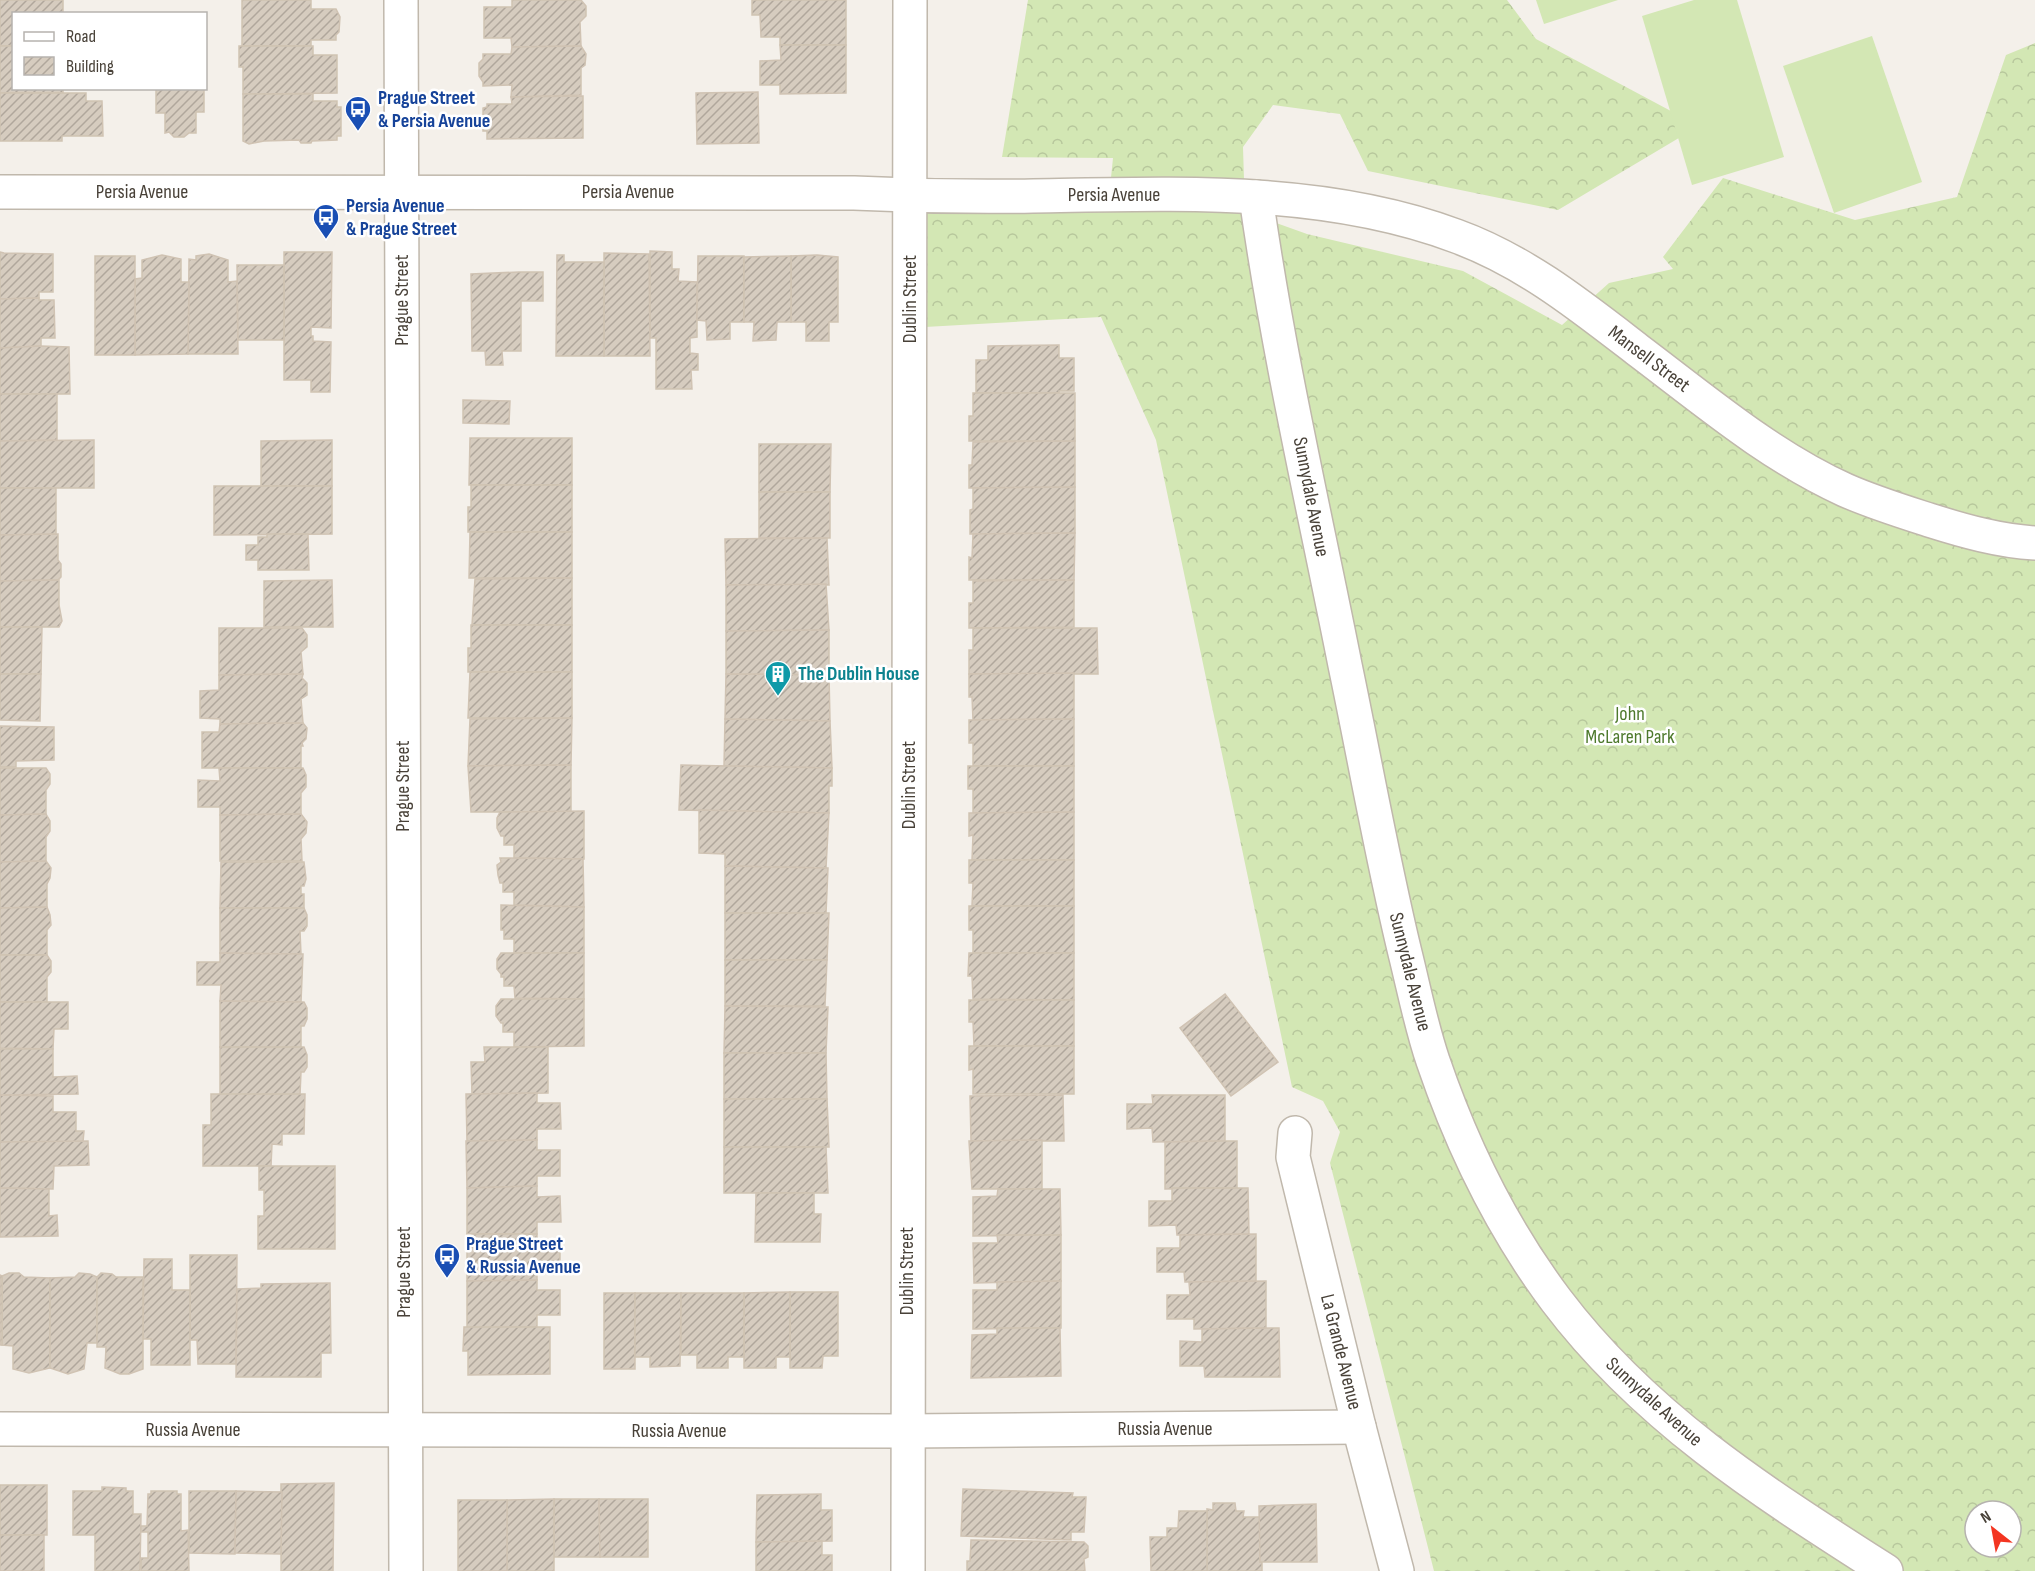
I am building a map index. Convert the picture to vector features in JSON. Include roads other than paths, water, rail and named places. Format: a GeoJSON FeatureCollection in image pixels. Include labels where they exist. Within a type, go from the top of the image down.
{"type":"FeatureCollection","features":[{"type":"Feature","properties":{"kind":"street","name":"Prague Street"},"geometry":{"type":"LineString","coordinates":[[401,0],[406,1571]]}},
{"type":"Feature","properties":{"kind":"street","name":"Dublin Street"},"geometry":{"type":"LineString","coordinates":[[908,1571],[910,0]]}},
{"type":"Feature","properties":{"kind":"street","name":"Persia Avenue"},"geometry":{"type":"LineString","coordinates":[[0,192],[854,193],[909,196],[1256,197]]}},
{"type":"Feature","properties":{"kind":"street","name":"Mansell Street"},"geometry":{"type":"LineString","coordinates":[[1256,197],[1335,206],[1398,219],[1456,236],[1497,254],[1562,292],[1698,396],[1781,455],[1845,490],[1973,533],[2035,543]]}},
{"type":"Feature","properties":{"kind":"street","name":"Sunnydale Avenue"},"geometry":{"type":"LineString","coordinates":[[1256,197],[1264,254],[1289,388],[1384,867],[1432,1058],[1457,1124],[1486,1189],[1519,1245],[1556,1300],[1599,1352],[1646,1400],[1700,1445],[1768,1496],[1886,1571]]}},
{"type":"Feature","properties":{"kind":"street","name":"La Grande Avenue"},"geometry":{"type":"LineString","coordinates":[[1295,1132],[1293,1157],[1396,1571]]}},
{"type":"Feature","properties":{"kind":"street","name":"Russia Avenue"},"geometry":{"type":"LineString","coordinates":[[0,1429],[907,1431],[1359,1427]]}},
{"type":"Feature","properties":{"kind":"place","name":"Prague Street & Persia Avenue"},"geometry":{"type":"Point","coordinates":[358,132]}},
{"type":"Feature","properties":{"kind":"place","name":"Persia Avenue & Prague Street"},"geometry":{"type":"Point","coordinates":[326,240]}},
{"type":"Feature","properties":{"kind":"place","name":"The Dublin House"},"geometry":{"type":"Point","coordinates":[778,697]}},
{"type":"Feature","properties":{"kind":"place","name":"Prague Street & Russia Avenue"},"geometry":{"type":"Point","coordinates":[447,1279]}},
{"type":"Feature","properties":{"kind":"park label","name":"John McLaren Park"},"geometry":{"type":"Point","coordinates":[1630,726]}}]}
